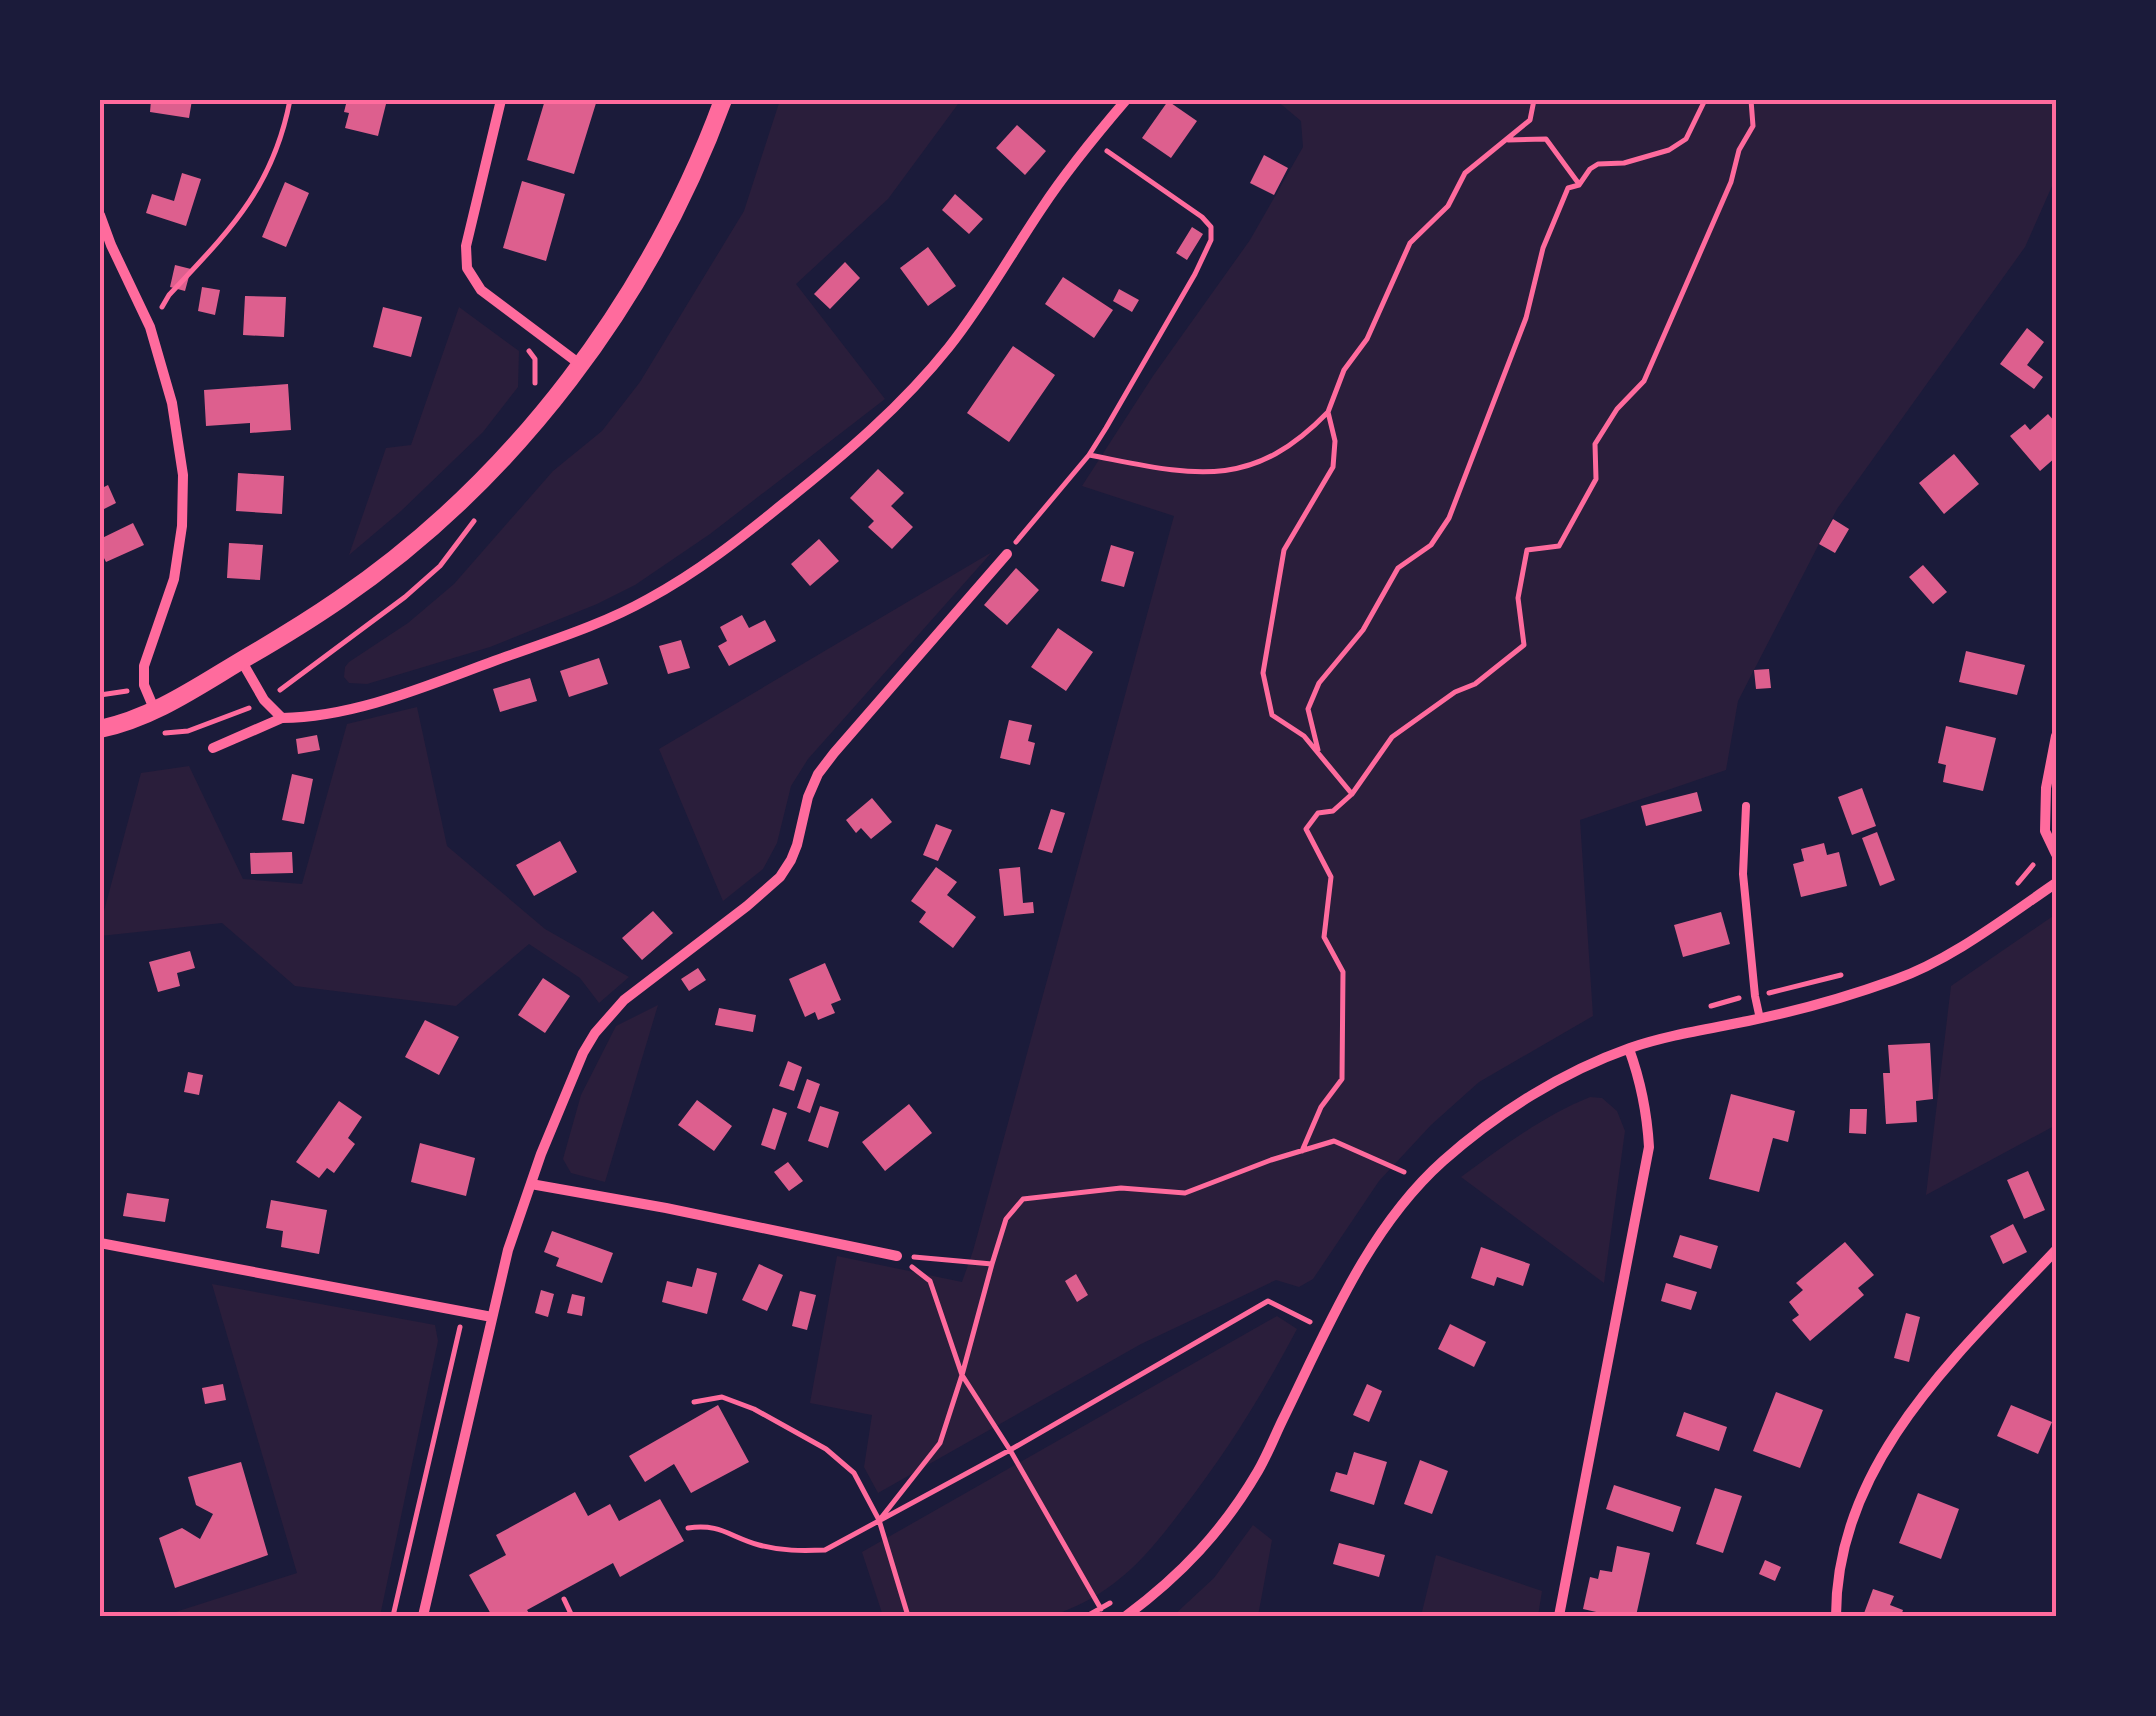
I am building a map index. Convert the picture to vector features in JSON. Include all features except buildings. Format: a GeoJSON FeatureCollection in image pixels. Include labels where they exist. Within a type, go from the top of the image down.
{"type":"FeatureCollection","features":[{"type":"Feature","properties":{"kind":"street"},"geometry":{"type":"LineString","coordinates":[[501,100],[466,246],[467,268],[481,290],[581,364]]}},
{"type":"Feature","properties":{"kind":"street"},"geometry":{"type":"LineString","coordinates":[[100,729],[154,711],[341,598],[420,536],[505,455],[581,364],[645,267],[674,214],[723,100]]}},
{"type":"Feature","properties":{"kind":"street"},"geometry":{"type":"LineString","coordinates":[[212,748],[282,718],[311,718],[356,708],[592,625],[647,600],[705,565],[879,424],[918,384],[951,344],[1043,206],[1126,100]]}},
{"type":"Feature","properties":{"kind":"street"},"geometry":{"type":"LineString","coordinates":[[100,215],[150,327],[172,403],[183,476],[182,526],[174,579],[144,666],[144,684],[154,711]]}},
{"type":"Feature","properties":{"kind":"street"},"geometry":{"type":"LineString","coordinates":[[423,1616],[508,1250],[582,1053],[611,1014],[645,982],[780,877],[797,845],[808,797],[818,774],[1006,554]]}},
{"type":"Feature","properties":{"kind":"street"},"geometry":{"type":"LineString","coordinates":[[241,660],[264,700],[282,718]]}},
{"type":"Feature","properties":{"kind":"street"},"geometry":{"type":"LineString","coordinates":[[2056,736],[2046,788],[2045,831],[2056,854]]}},
{"type":"Feature","properties":{"kind":"street"},"geometry":{"type":"LineString","coordinates":[[1126,1616],[1209,1543],[1258,1472],[1364,1260],[1401,1206],[1442,1162],[1548,1086],[1629,1049],[1760,1019],[1914,972],[2056,883]]}},
{"type":"Feature","properties":{"kind":"street"},"geometry":{"type":"LineString","coordinates":[[1559,1616],[1648,1147],[1644,1097],[1629,1049]]}},
{"type":"Feature","properties":{"kind":"street"},"geometry":{"type":"LineString","coordinates":[[531,1184],[897,1256]]}},
{"type":"Feature","properties":{"kind":"street"},"geometry":{"type":"LineString","coordinates":[[100,1243],[492,1316]]}},
{"type":"Feature","properties":{"kind":"street"},"geometry":{"type":"LineString","coordinates":[[1836,1616],[1841,1550],[1880,1459],[1908,1414],[1947,1366],[2056,1250]]}},
{"type":"Feature","properties":{"kind":"lane"},"geometry":{"type":"LineString","coordinates":[[1746,806],[1743,874],[1760,1019]]}},
{"type":"Feature","properties":{"kind":"path"},"geometry":{"type":"LineString","coordinates":[[150,327],[168,296],[236,224],[257,192],[275,156],[290,100]]}},
{"type":"Feature","properties":{"kind":"path"},"geometry":{"type":"LineString","coordinates":[[1089,455],[1155,468],[1211,473],[1239,470],[1282,452],[1307,434],[1328,412],[1344,370],[1367,339],[1410,243],[1448,206],[1465,173],[1530,120],[1534,100]]}},
{"type":"Feature","properties":{"kind":"path"},"geometry":{"type":"LineString","coordinates":[[1319,754],[1308,709],[1319,683],[1362,630],[1398,568],[1431,545],[1450,518],[1526,318],[1543,248],[1568,188],[1579,185],[1590,168],[1598,164],[1624,162],[1669,150],[1686,140],[1705,100]]}},
{"type":"Feature","properties":{"kind":"path"},"geometry":{"type":"LineString","coordinates":[[1302,1151],[1321,1108],[1342,1079],[1343,972],[1324,937],[1331,877],[1306,829],[1318,813],[1333,812],[1352,794],[1392,738],[1455,692],[1475,684],[1524,645],[1518,598],[1527,550],[1559,546],[1596,478],[1595,444],[1617,409],[1644,381],[1731,182],[1739,150],[1753,126],[1751,100]]}},
{"type":"Feature","properties":{"kind":"path"},"geometry":{"type":"LineString","coordinates":[[1505,140],[1546,139],[1579,185]]}},
{"type":"Feature","properties":{"kind":"path"},"geometry":{"type":"LineString","coordinates":[[1006,554],[1089,455],[1211,240],[1211,227],[1202,216],[1092,140]]}},
{"type":"Feature","properties":{"kind":"path"},"geometry":{"type":"LineString","coordinates":[[532,342],[527,348],[535,359],[532,390]]}},
{"type":"Feature","properties":{"kind":"path"},"geometry":{"type":"LineString","coordinates":[[1328,412],[1335,441],[1333,467],[1284,550],[1263,673],[1272,716],[1304,736],[1352,794]]}},
{"type":"Feature","properties":{"kind":"path"},"geometry":{"type":"LineString","coordinates":[[100,695],[129,691]]}},
{"type":"Feature","properties":{"kind":"path"},"geometry":{"type":"LineString","coordinates":[[152,738],[224,719],[254,706]]}},
{"type":"Feature","properties":{"kind":"path"},"geometry":{"type":"LineString","coordinates":[[217,708],[224,719]]}},
{"type":"Feature","properties":{"kind":"path"},"geometry":{"type":"LineString","coordinates":[[2019,883],[2033,865]]}},
{"type":"Feature","properties":{"kind":"path"},"geometry":{"type":"LineString","coordinates":[[1708,1007],[1855,972]]}},
{"type":"Feature","properties":{"kind":"path"},"geometry":{"type":"LineString","coordinates":[[879,1520],[940,1443],[1006,1219],[1023,1199],[1121,1188],[1185,1194],[1271,1160],[1334,1142],[1406,1174]]}},
{"type":"Feature","properties":{"kind":"path"},"geometry":{"type":"LineString","coordinates":[[897,1256],[992,1264]]}},
{"type":"Feature","properties":{"kind":"path"},"geometry":{"type":"LineString","coordinates":[[897,1256],[930,1281],[962,1375],[1010,1450],[1103,1613]]}},
{"type":"Feature","properties":{"kind":"path"},"geometry":{"type":"LineString","coordinates":[[688,1528],[708,1525],[758,1544],[794,1551],[824,1550],[1010,1450],[1268,1301],[1310,1322],[1318,1309]]}},
{"type":"Feature","properties":{"kind":"path"},"geometry":{"type":"LineString","coordinates":[[393,1616],[464,1311]]}},
{"type":"Feature","properties":{"kind":"path"},"geometry":{"type":"LineString","coordinates":[[694,1402],[722,1397],[754,1409],[826,1449],[854,1474],[879,1520],[908,1616]]}},
{"type":"Feature","properties":{"kind":"path"},"geometry":{"type":"LineString","coordinates":[[564,1600],[572,1616]]}},
{"type":"Feature","properties":{"kind":"path"},"geometry":{"type":"LineString","coordinates":[[1087,1616],[1103,1613],[1112,1602]]}},
{"type":"Feature","properties":{"kind":"shaded area"},"geometry":{"type":"Polygon","coordinates":[[[780,100],[961,100],[888,199],[796,284],[885,399],[710,534],[635,585],[490,647],[367,684],[349,683],[344,677],[349,662],[408,623],[454,584],[553,471],[602,431],[640,382],[744,211],[780,100]]]}},
{"type":"Feature","properties":{"kind":"shaded area"},"geometry":{"type":"Polygon","coordinates":[[[1276,100],[2056,100],[2056,177],[2025,247],[1837,509],[1738,701],[1726,770],[1580,820],[1593,1016],[1479,1082],[1431,1125],[1379,1181],[1313,1279],[1299,1287],[1276,1280],[1141,1344],[878,1493],[864,1467],[872,1415],[810,1403],[837,1256],[962,1282],[1174,516],[1082,486],[1153,376],[1250,240],[1303,147],[1301,121],[1276,100]]]}},
{"type":"Feature","properties":{"kind":"shaded area"},"geometry":{"type":"Polygon","coordinates":[[[459,307],[519,351],[518,387],[483,432],[349,555],[386,448],[411,445],[459,307]]]}},
{"type":"Feature","properties":{"kind":"shaded area"},"geometry":{"type":"Polygon","coordinates":[[[992,552],[808,759],[791,786],[777,843],[763,869],[723,901],[659,749],[992,552]]]}},
{"type":"Feature","properties":{"kind":"shaded area"},"geometry":{"type":"Polygon","coordinates":[[[417,707],[447,846],[545,929],[629,977],[599,1003],[580,978],[529,944],[456,1006],[295,986],[222,923],[100,936],[141,773],[189,766],[243,879],[302,884],[347,724],[417,707]]]}},
{"type":"Feature","properties":{"kind":"shaded area"},"geometry":{"type":"Polygon","coordinates":[[[2056,914],[2056,1125],[1926,1195],[1951,986],[2056,914]]]}},
{"type":"Feature","properties":{"kind":"shaded area"},"geometry":{"type":"Polygon","coordinates":[[[658,1005],[605,1182],[571,1173],[563,1159],[581,1095],[616,1026],[658,1005]]]}},
{"type":"Feature","properties":{"kind":"shaded area"},"geometry":{"type":"Polygon","coordinates":[[[1590,1097],[1602,1098],[1617,1111],[1625,1131],[1604,1283],[1461,1177],[1539,1123],[1590,1097]]]}},
{"type":"Feature","properties":{"kind":"shaded area"},"geometry":{"type":"Polygon","coordinates":[[[212,1284],[435,1325],[438,1341],[380,1616],[163,1616],[297,1573],[212,1284]]]}},
{"type":"Feature","properties":{"kind":"shaded area"},"geometry":{"type":"Polygon","coordinates":[[[1277,1316],[1297,1329],[1257,1400],[1173,1521],[1141,1559],[1113,1584],[1052,1616],[883,1616],[862,1552],[1277,1316]]]}},
{"type":"Feature","properties":{"kind":"shaded area"},"geometry":{"type":"Polygon","coordinates":[[[1253,1525],[1272,1540],[1258,1616],[1173,1616],[1214,1578],[1253,1525]]]}},
{"type":"Feature","properties":{"kind":"shaded area"},"geometry":{"type":"Polygon","coordinates":[[[1436,1555],[1542,1591],[1538,1616],[1421,1616],[1436,1555]]]}}]}
